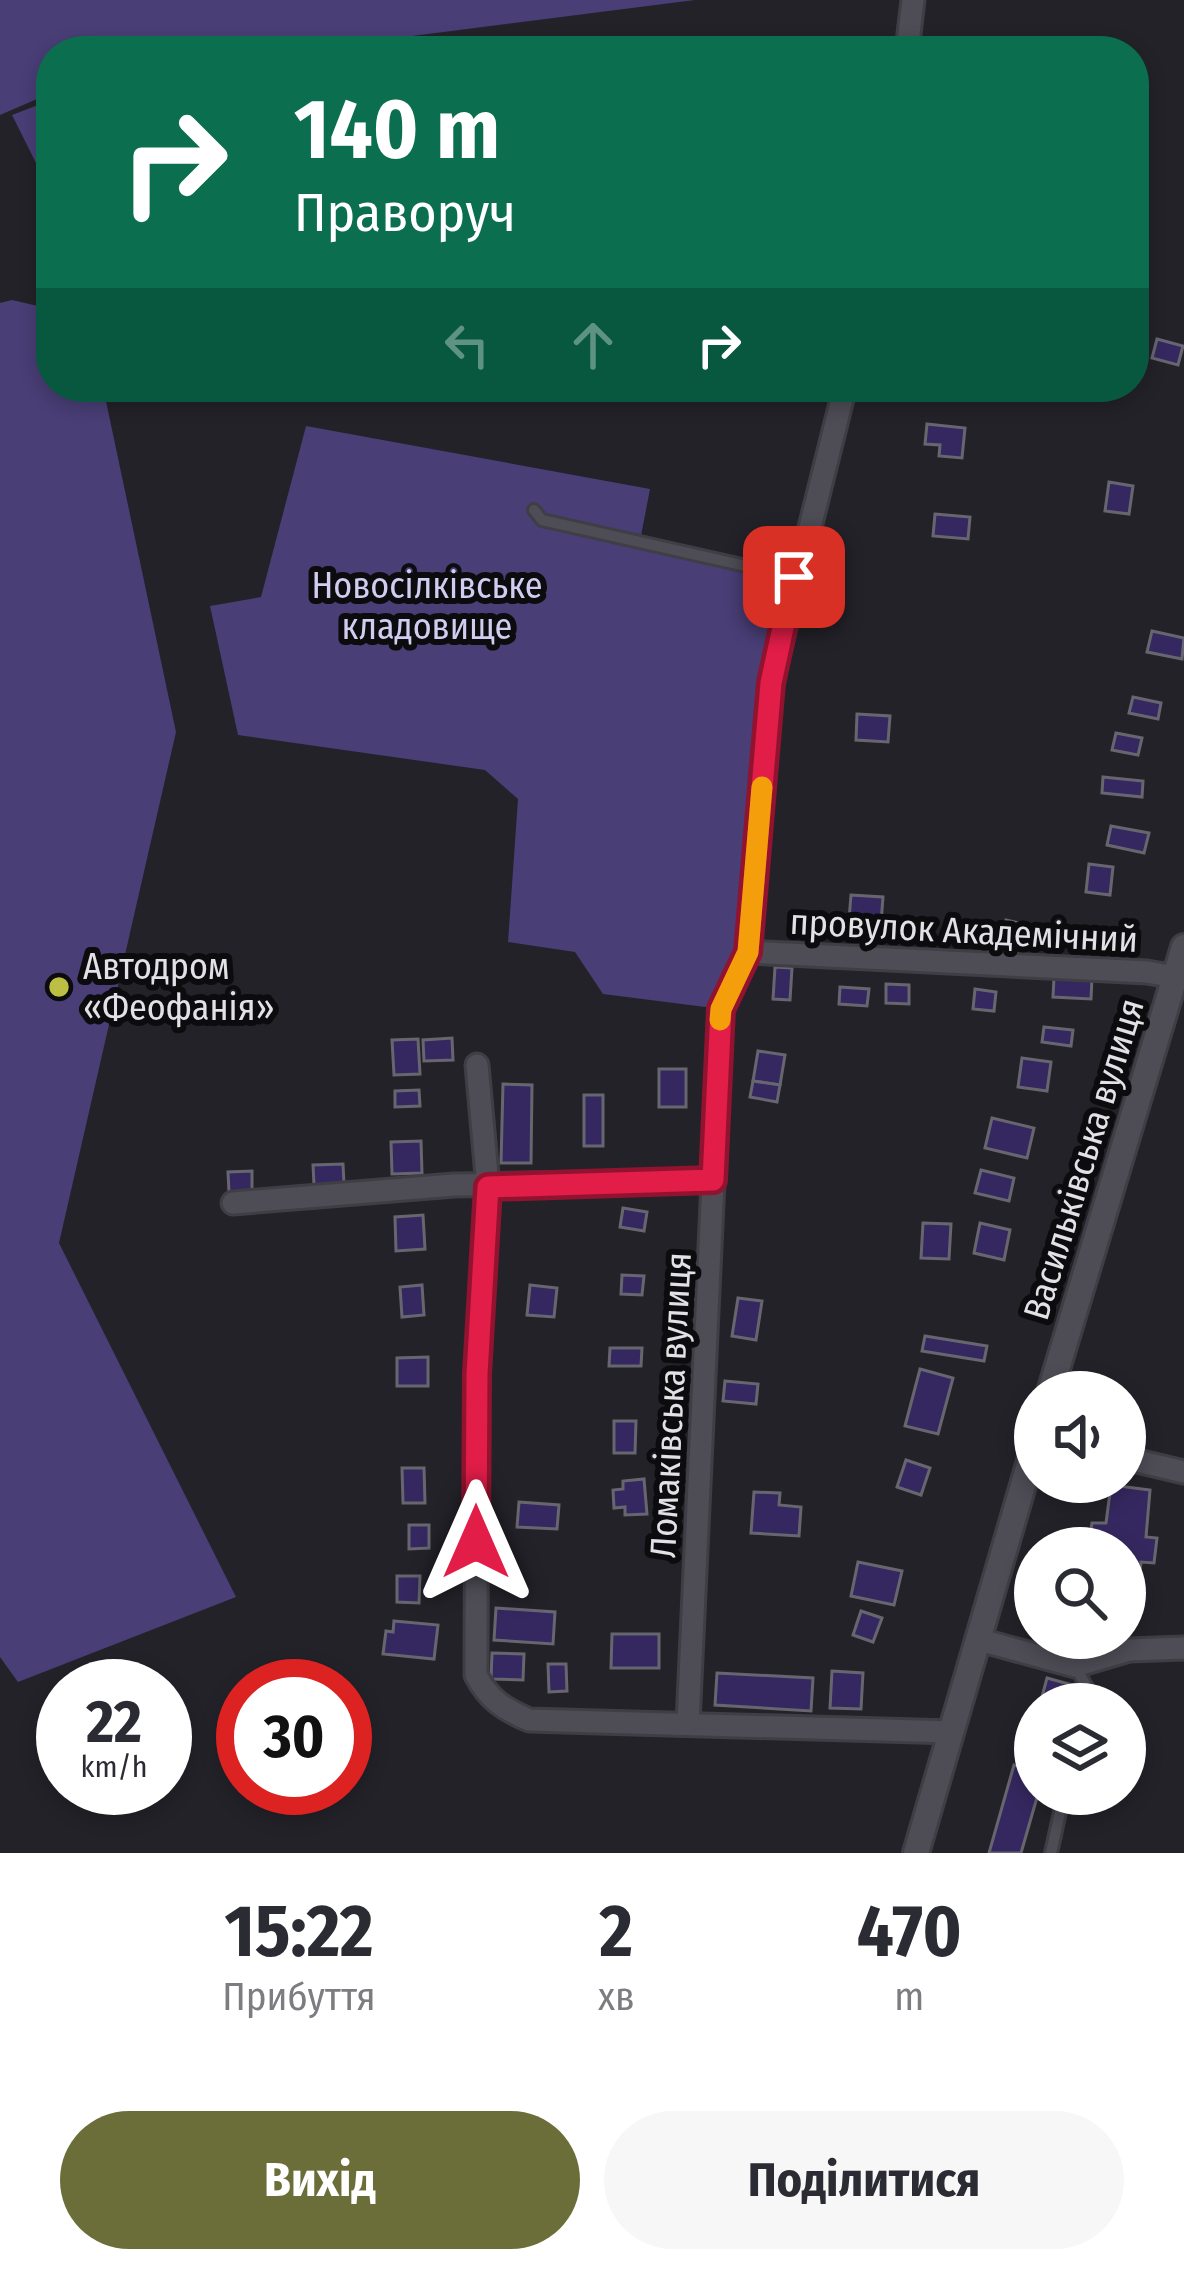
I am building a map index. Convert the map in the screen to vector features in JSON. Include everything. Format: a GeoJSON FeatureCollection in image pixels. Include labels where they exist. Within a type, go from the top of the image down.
{"type":"FeatureCollection","features":[{"type":"Feature","properties":{"kind":"street"},"geometry":{"type":"LineString","coordinates":[[909,36],[913,0]]}},
{"type":"Feature","properties":{"kind":"street"},"geometry":{"type":"LineString","coordinates":[[748,952],[771,683],[841,402]]}},
{"type":"Feature","properties":{"kind":"street","name":"Васильківська вулиця"},"geometry":{"type":"LineString","coordinates":[[1057,1371],[1176,1009],[1175,977],[1184,947]]}},
{"type":"Feature","properties":{"kind":"street","name":"провулок Академічний"},"geometry":{"type":"LineString","coordinates":[[748,952],[1175,977]]}},
{"type":"Feature","properties":{"kind":"street","name":"Ломаківська вулиця"},"geometry":{"type":"LineString","coordinates":[[688,1723],[721,1009],[748,952]]}},
{"type":"Feature","properties":{"kind":"street"},"geometry":{"type":"LineString","coordinates":[[477,1065],[488,1187],[477,1374],[476,1675],[486,1695],[530,1720],[952,1732]]}},
{"type":"Feature","properties":{"kind":"street"},"geometry":{"type":"LineString","coordinates":[[232,1203],[454,1185],[713,1180]]}},
{"type":"Feature","properties":{"kind":"street"},"geometry":{"type":"LineString","coordinates":[[1146,1463],[1184,1472]]}},
{"type":"Feature","properties":{"kind":"street"},"geometry":{"type":"LineString","coordinates":[[916,1853],[1018,1503]]}},
{"type":"Feature","properties":{"kind":"street"},"geometry":{"type":"LineString","coordinates":[[980,1640],[1075,1666],[1129,1650],[1184,1648]]}},
{"type":"Feature","properties":{"kind":"lane"},"geometry":{"type":"LineString","coordinates":[[534,509],[542,520],[794,577]]}},
{"type":"Feature","properties":{"kind":"lane"},"geometry":{"type":"LineString","coordinates":[[1075,1666],[1084,1683]]}},
{"type":"Feature","properties":{"kind":"lane"},"geometry":{"type":"LineString","coordinates":[[1051,1853],[1059,1815]]}},
{"type":"Feature","properties":{"kind":"green space"},"geometry":{"type":"Polygon","coordinates":[[[0,0],[695,0],[413,36],[36,36],[36,99],[0,115],[0,0]]]}},
{"type":"Feature","properties":{"kind":"green space"},"geometry":{"type":"Polygon","coordinates":[[[36,106],[36,163],[12,115],[36,106]]]}},
{"type":"Feature","properties":{"kind":"green space","name":"Автодром «Феофанія»"},"geometry":{"type":"Polygon","coordinates":[[[12,300],[36,306],[36,402],[106,402],[176,732],[59,1243],[236,1597],[77,1659],[36,1659],[36,1675],[18,1682],[0,1657],[0,303],[12,300]]]}},
{"type":"Feature","properties":{"kind":"green space","name":"Новосілківське кладовище"},"geometry":{"type":"Polygon","coordinates":[[[306,426],[650,489],[640,541],[795,577],[748,952],[721,1009],[603,994],[575,952],[508,942],[518,799],[485,770],[238,735],[210,606],[261,597],[306,426]]]}},
{"type":"Feature","properties":{"kind":"building"},"geometry":{"type":"Polygon","coordinates":[[[1157,339],[1183,346],[1178,365],[1152,358],[1157,339]]]}},
{"type":"Feature","properties":{"kind":"building"},"geometry":{"type":"Polygon","coordinates":[[[927,424],[965,428],[962,458],[939,456],[940,445],[925,444],[927,424]]]}},
{"type":"Feature","properties":{"kind":"building"},"geometry":{"type":"Polygon","coordinates":[[[1109,482],[1133,486],[1129,514],[1105,511],[1109,482]]]}},
{"type":"Feature","properties":{"kind":"building"},"geometry":{"type":"Polygon","coordinates":[[[935,514],[970,517],[968,539],[933,536],[935,514]]]}},
{"type":"Feature","properties":{"kind":"building"},"geometry":{"type":"Polygon","coordinates":[[[1152,631],[1184,638],[1182,659],[1147,652],[1152,631]]]}},
{"type":"Feature","properties":{"kind":"building"},"geometry":{"type":"Polygon","coordinates":[[[1133,697],[1161,703],[1158,719],[1129,713],[1133,697]]]}},
{"type":"Feature","properties":{"kind":"building"},"geometry":{"type":"Polygon","coordinates":[[[857,714],[890,716],[888,742],[856,740],[857,714]]]}},
{"type":"Feature","properties":{"kind":"building"},"geometry":{"type":"Polygon","coordinates":[[[1116,733],[1142,738],[1138,755],[1112,750],[1116,733]]]}},
{"type":"Feature","properties":{"kind":"building"},"geometry":{"type":"Polygon","coordinates":[[[1103,777],[1143,781],[1142,797],[1102,793],[1103,777]]]}},
{"type":"Feature","properties":{"kind":"building"},"geometry":{"type":"Polygon","coordinates":[[[1111,826],[1149,833],[1144,853],[1107,845],[1111,826]]]}},
{"type":"Feature","properties":{"kind":"building"},"geometry":{"type":"Polygon","coordinates":[[[1089,864],[1113,867],[1110,895],[1086,892],[1089,864]]]}},
{"type":"Feature","properties":{"kind":"building"},"geometry":{"type":"Polygon","coordinates":[[[851,895],[883,897],[881,923],[849,920],[851,895]]]}},
{"type":"Feature","properties":{"kind":"building"},"geometry":{"type":"Polygon","coordinates":[[[1006,920],[1019,923],[1015,949],[1001,946],[1006,920]]]}},
{"type":"Feature","properties":{"kind":"building"},"geometry":{"type":"Polygon","coordinates":[[[1072,928],[1095,933],[1092,948],[1069,944],[1072,928]]]}},
{"type":"Feature","properties":{"kind":"building"},"geometry":{"type":"Polygon","coordinates":[[[775,967],[792,968],[790,1000],[773,999],[775,967]]]}},
{"type":"Feature","properties":{"kind":"building"},"geometry":{"type":"Polygon","coordinates":[[[1054,977],[1092,978],[1091,999],[1053,997],[1054,977]]]}},
{"type":"Feature","properties":{"kind":"building"},"geometry":{"type":"Polygon","coordinates":[[[886,984],[909,985],[909,1004],[886,1003],[886,984]]]}},
{"type":"Feature","properties":{"kind":"building"},"geometry":{"type":"Polygon","coordinates":[[[840,987],[869,989],[867,1006],[839,1004],[840,987]]]}},
{"type":"Feature","properties":{"kind":"building"},"geometry":{"type":"Polygon","coordinates":[[[975,989],[996,992],[994,1011],[973,1009],[975,989]]]}},
{"type":"Feature","properties":{"kind":"building"},"geometry":{"type":"Polygon","coordinates":[[[1044,1027],[1073,1030],[1071,1046],[1042,1042],[1044,1027]]]}},
{"type":"Feature","properties":{"kind":"building"},"geometry":{"type":"Polygon","coordinates":[[[452,1038],[453,1060],[424,1061],[423,1040],[452,1038]]]}},
{"type":"Feature","properties":{"kind":"building"},"geometry":{"type":"Polygon","coordinates":[[[418,1039],[420,1074],[394,1075],[392,1040],[418,1039]]]}},
{"type":"Feature","properties":{"kind":"building"},"geometry":{"type":"Polygon","coordinates":[[[758,1051],[785,1055],[780,1085],[753,1081],[758,1051]]]}},
{"type":"Feature","properties":{"kind":"building"},"geometry":{"type":"Polygon","coordinates":[[[1022,1058],[1051,1062],[1047,1091],[1018,1087],[1022,1058]]]}},
{"type":"Feature","properties":{"kind":"building"},"geometry":{"type":"Polygon","coordinates":[[[659,1069],[686,1069],[686,1107],[659,1107],[659,1069]]]}},
{"type":"Feature","properties":{"kind":"building"},"geometry":{"type":"Polygon","coordinates":[[[753,1081],[780,1085],[777,1102],[750,1097],[753,1081]]]}},
{"type":"Feature","properties":{"kind":"building"},"geometry":{"type":"Polygon","coordinates":[[[503,1084],[532,1085],[531,1163],[501,1163],[503,1084]]]}},
{"type":"Feature","properties":{"kind":"building"},"geometry":{"type":"Polygon","coordinates":[[[419,1090],[420,1106],[395,1107],[395,1091],[419,1090]]]}},
{"type":"Feature","properties":{"kind":"building"},"geometry":{"type":"Polygon","coordinates":[[[584,1095],[603,1095],[603,1146],[584,1146],[584,1095]]]}},
{"type":"Feature","properties":{"kind":"building"},"geometry":{"type":"Polygon","coordinates":[[[992,1118],[1034,1128],[1027,1158],[985,1148],[992,1118]]]}},
{"type":"Feature","properties":{"kind":"building"},"geometry":{"type":"Polygon","coordinates":[[[421,1141],[422,1173],[392,1174],[391,1142],[421,1141]]]}},
{"type":"Feature","properties":{"kind":"building"},"geometry":{"type":"Polygon","coordinates":[[[343,1164],[344,1184],[314,1185],[313,1165],[343,1164]]]}},
{"type":"Feature","properties":{"kind":"building"},"geometry":{"type":"Polygon","coordinates":[[[981,1170],[1014,1178],[1009,1201],[975,1193],[981,1170]]]}},
{"type":"Feature","properties":{"kind":"building"},"geometry":{"type":"Polygon","coordinates":[[[252,1171],[252,1191],[229,1192],[228,1172],[252,1171]]]}},
{"type":"Feature","properties":{"kind":"building"},"geometry":{"type":"Polygon","coordinates":[[[623,1208],[647,1212],[644,1231],[620,1227],[623,1208]]]}},
{"type":"Feature","properties":{"kind":"building"},"geometry":{"type":"Polygon","coordinates":[[[423,1215],[425,1249],[396,1251],[395,1217],[423,1215]]]}},
{"type":"Feature","properties":{"kind":"building"},"geometry":{"type":"Polygon","coordinates":[[[923,1223],[951,1224],[949,1259],[921,1258],[923,1223]]]}},
{"type":"Feature","properties":{"kind":"building"},"geometry":{"type":"Polygon","coordinates":[[[980,1223],[1010,1230],[1004,1260],[974,1253],[980,1223]]]}},
{"type":"Feature","properties":{"kind":"building"},"geometry":{"type":"Polygon","coordinates":[[[622,1275],[644,1276],[642,1295],[621,1294],[622,1275]]]}},
{"type":"Feature","properties":{"kind":"building"},"geometry":{"type":"Polygon","coordinates":[[[422,1285],[424,1315],[402,1317],[400,1287],[422,1285]]]}},
{"type":"Feature","properties":{"kind":"building"},"geometry":{"type":"Polygon","coordinates":[[[530,1285],[557,1288],[554,1317],[527,1315],[530,1285]]]}},
{"type":"Feature","properties":{"kind":"building"},"geometry":{"type":"Polygon","coordinates":[[[738,1298],[762,1301],[756,1340],[732,1336],[738,1298]]]}},
{"type":"Feature","properties":{"kind":"building"},"geometry":{"type":"Polygon","coordinates":[[[925,1336],[987,1346],[984,1361],[922,1351],[925,1336]]]}},
{"type":"Feature","properties":{"kind":"building"},"geometry":{"type":"Polygon","coordinates":[[[610,1348],[642,1348],[641,1366],[609,1366],[610,1348]]]}},
{"type":"Feature","properties":{"kind":"building"},"geometry":{"type":"Polygon","coordinates":[[[428,1357],[428,1386],[397,1386],[397,1358],[428,1357]]]}},
{"type":"Feature","properties":{"kind":"building"},"geometry":{"type":"Polygon","coordinates":[[[920,1369],[953,1378],[938,1434],[905,1426],[920,1369]]]}},
{"type":"Feature","properties":{"kind":"building"},"geometry":{"type":"Polygon","coordinates":[[[725,1381],[758,1384],[756,1404],[723,1401],[725,1381]]]}},
{"type":"Feature","properties":{"kind":"building"},"geometry":{"type":"Polygon","coordinates":[[[614,1421],[636,1421],[635,1453],[614,1453],[614,1421]]]}},
{"type":"Feature","properties":{"kind":"building"},"geometry":{"type":"Polygon","coordinates":[[[906,1460],[930,1468],[921,1495],[897,1487],[906,1460]]]}},
{"type":"Feature","properties":{"kind":"building"},"geometry":{"type":"Polygon","coordinates":[[[402,1468],[424,1468],[425,1503],[403,1503],[402,1468]]]}},
{"type":"Feature","properties":{"kind":"building"},"geometry":{"type":"Polygon","coordinates":[[[644,1479],[647,1514],[625,1515],[625,1507],[614,1508],[613,1490],[623,1489],[623,1481],[644,1479]]]}},
{"type":"Feature","properties":{"kind":"building"},"geometry":{"type":"Polygon","coordinates":[[[1146,1489],[1150,1490],[1146,1537],[1146,1527],[1091,1527],[1092,1523],[1106,1523],[1109,1503],[1146,1503],[1146,1489]]]}},
{"type":"Feature","properties":{"kind":"building"},"geometry":{"type":"Polygon","coordinates":[[[754,1492],[780,1493],[779,1505],[801,1507],[799,1536],[751,1533],[754,1492]]]}},
{"type":"Feature","properties":{"kind":"building"},"geometry":{"type":"Polygon","coordinates":[[[519,1502],[559,1505],[557,1529],[517,1527],[519,1502]]]}},
{"type":"Feature","properties":{"kind":"building"},"geometry":{"type":"Polygon","coordinates":[[[409,1525],[429,1525],[429,1548],[409,1549],[409,1525]]]}},
{"type":"Feature","properties":{"kind":"building"},"geometry":{"type":"Polygon","coordinates":[[[1146,1537],[1157,1538],[1154,1563],[1146,1562],[1146,1537]]]}},
{"type":"Feature","properties":{"kind":"building"},"geometry":{"type":"Polygon","coordinates":[[[858,1562],[902,1571],[894,1605],[851,1596],[858,1562]]]}},
{"type":"Feature","properties":{"kind":"building"},"geometry":{"type":"Polygon","coordinates":[[[397,1576],[420,1576],[419,1603],[397,1602],[397,1576]]]}},
{"type":"Feature","properties":{"kind":"building"},"geometry":{"type":"Polygon","coordinates":[[[496,1608],[555,1612],[553,1644],[494,1640],[496,1608]]]}},
{"type":"Feature","properties":{"kind":"building"},"geometry":{"type":"Polygon","coordinates":[[[861,1611],[882,1618],[873,1642],[853,1635],[861,1611]]]}},
{"type":"Feature","properties":{"kind":"building"},"geometry":{"type":"Polygon","coordinates":[[[394,1621],[438,1625],[434,1659],[383,1654],[386,1631],[393,1632],[394,1621]]]}},
{"type":"Feature","properties":{"kind":"building"},"geometry":{"type":"Polygon","coordinates":[[[612,1634],[659,1634],[659,1668],[611,1668],[612,1634]]]}},
{"type":"Feature","properties":{"kind":"building"},"geometry":{"type":"Polygon","coordinates":[[[492,1653],[524,1654],[523,1680],[491,1679],[492,1653]]]}},
{"type":"Feature","properties":{"kind":"building"},"geometry":{"type":"Polygon","coordinates":[[[548,1664],[566,1664],[567,1691],[549,1692],[548,1664]]]}},
{"type":"Feature","properties":{"kind":"building"},"geometry":{"type":"Polygon","coordinates":[[[832,1671],[863,1673],[861,1709],[830,1708],[832,1671]]]}},
{"type":"Feature","properties":{"kind":"building"},"geometry":{"type":"Polygon","coordinates":[[[717,1673],[813,1678],[811,1711],[715,1705],[717,1673]]]}},
{"type":"Feature","properties":{"kind":"building"},"geometry":{"type":"Polygon","coordinates":[[[1014,1765],[1014,1815],[1032,1815],[1021,1853],[989,1853],[1014,1765]]]}},
{"type":"Feature","properties":{"kind":"slow traffic"},"geometry":{"type":"LineString","coordinates":[[720,1020],[748,952],[762,787]]}},
{"type":"Feature","properties":{"kind":"place","name":"Автодром «Феофанія»"},"geometry":{"type":"Point","coordinates":[59,987]}},
{"type":"Feature","properties":{"kind":"route"},"geometry":{"type":"LineString","coordinates":[[476,1542],[477,1374],[488,1187],[713,1180],[721,1009],[748,952],[771,683],[794,577]]}}]}
